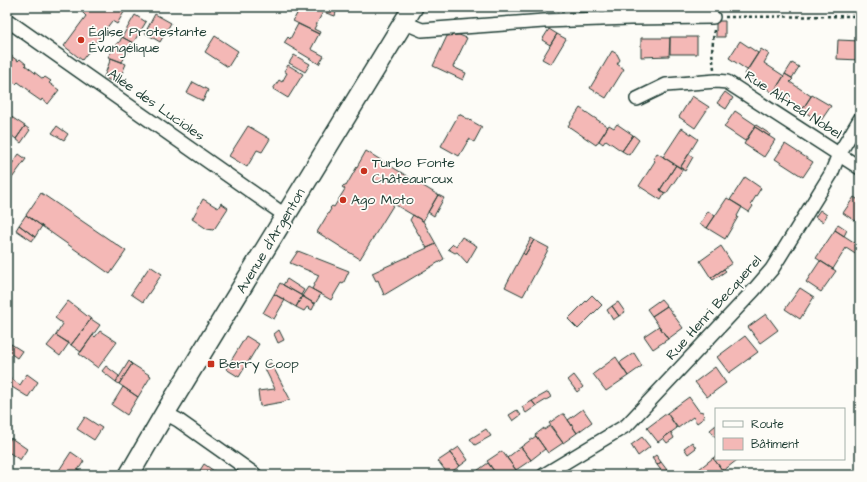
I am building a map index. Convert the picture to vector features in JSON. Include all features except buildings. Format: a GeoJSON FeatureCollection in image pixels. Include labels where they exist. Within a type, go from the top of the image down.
{"type":"FeatureCollection","features":[{"type":"Feature","properties":{"kind":"main road","name":"Avenue d'Argenton"},"geometry":{"type":"LineString","coordinates":[[129,475],[165,413],[408,15]]}},
{"type":"Feature","properties":{"kind":"street"},"geometry":{"type":"LineString","coordinates":[[408,15],[422,30],[544,21],[713,17]]}},
{"type":"Feature","properties":{"kind":"street","name":"Allée des Lucioles"},"geometry":{"type":"LineString","coordinates":[[7,20],[286,216]]}},
{"type":"Feature","properties":{"kind":"street","name":"Rue Alfred Nobel"},"geometry":{"type":"LineString","coordinates":[[637,99],[666,85],[716,81],[727,82],[860,168]]}},
{"type":"Feature","properties":{"kind":"street","name":"Rue Henri Becquerel"},"geometry":{"type":"LineString","coordinates":[[544,475],[559,471],[627,425],[754,290],[776,263],[831,174],[839,154],[860,119]]}},
{"type":"Feature","properties":{"kind":"street"},"geometry":{"type":"LineString","coordinates":[[165,413],[178,420],[254,475]]}},
{"type":"Feature","properties":{"kind":"path"},"geometry":{"type":"LineString","coordinates":[[716,81],[712,52],[714,35],[713,17],[860,16]]}},
{"type":"Feature","properties":{"kind":"place","name":"Église Protestante Évangélique"},"geometry":{"type":"Point","coordinates":[81,40]}},
{"type":"Feature","properties":{"kind":"place","name":"Turbo Fonte Châteauroux"},"geometry":{"type":"Point","coordinates":[364,171]}},
{"type":"Feature","properties":{"kind":"place","name":"Ago Moto"},"geometry":{"type":"Point","coordinates":[343,200]}},
{"type":"Feature","properties":{"kind":"place","name":"Berry Coop"},"geometry":{"type":"Point","coordinates":[211,364]}}]}
